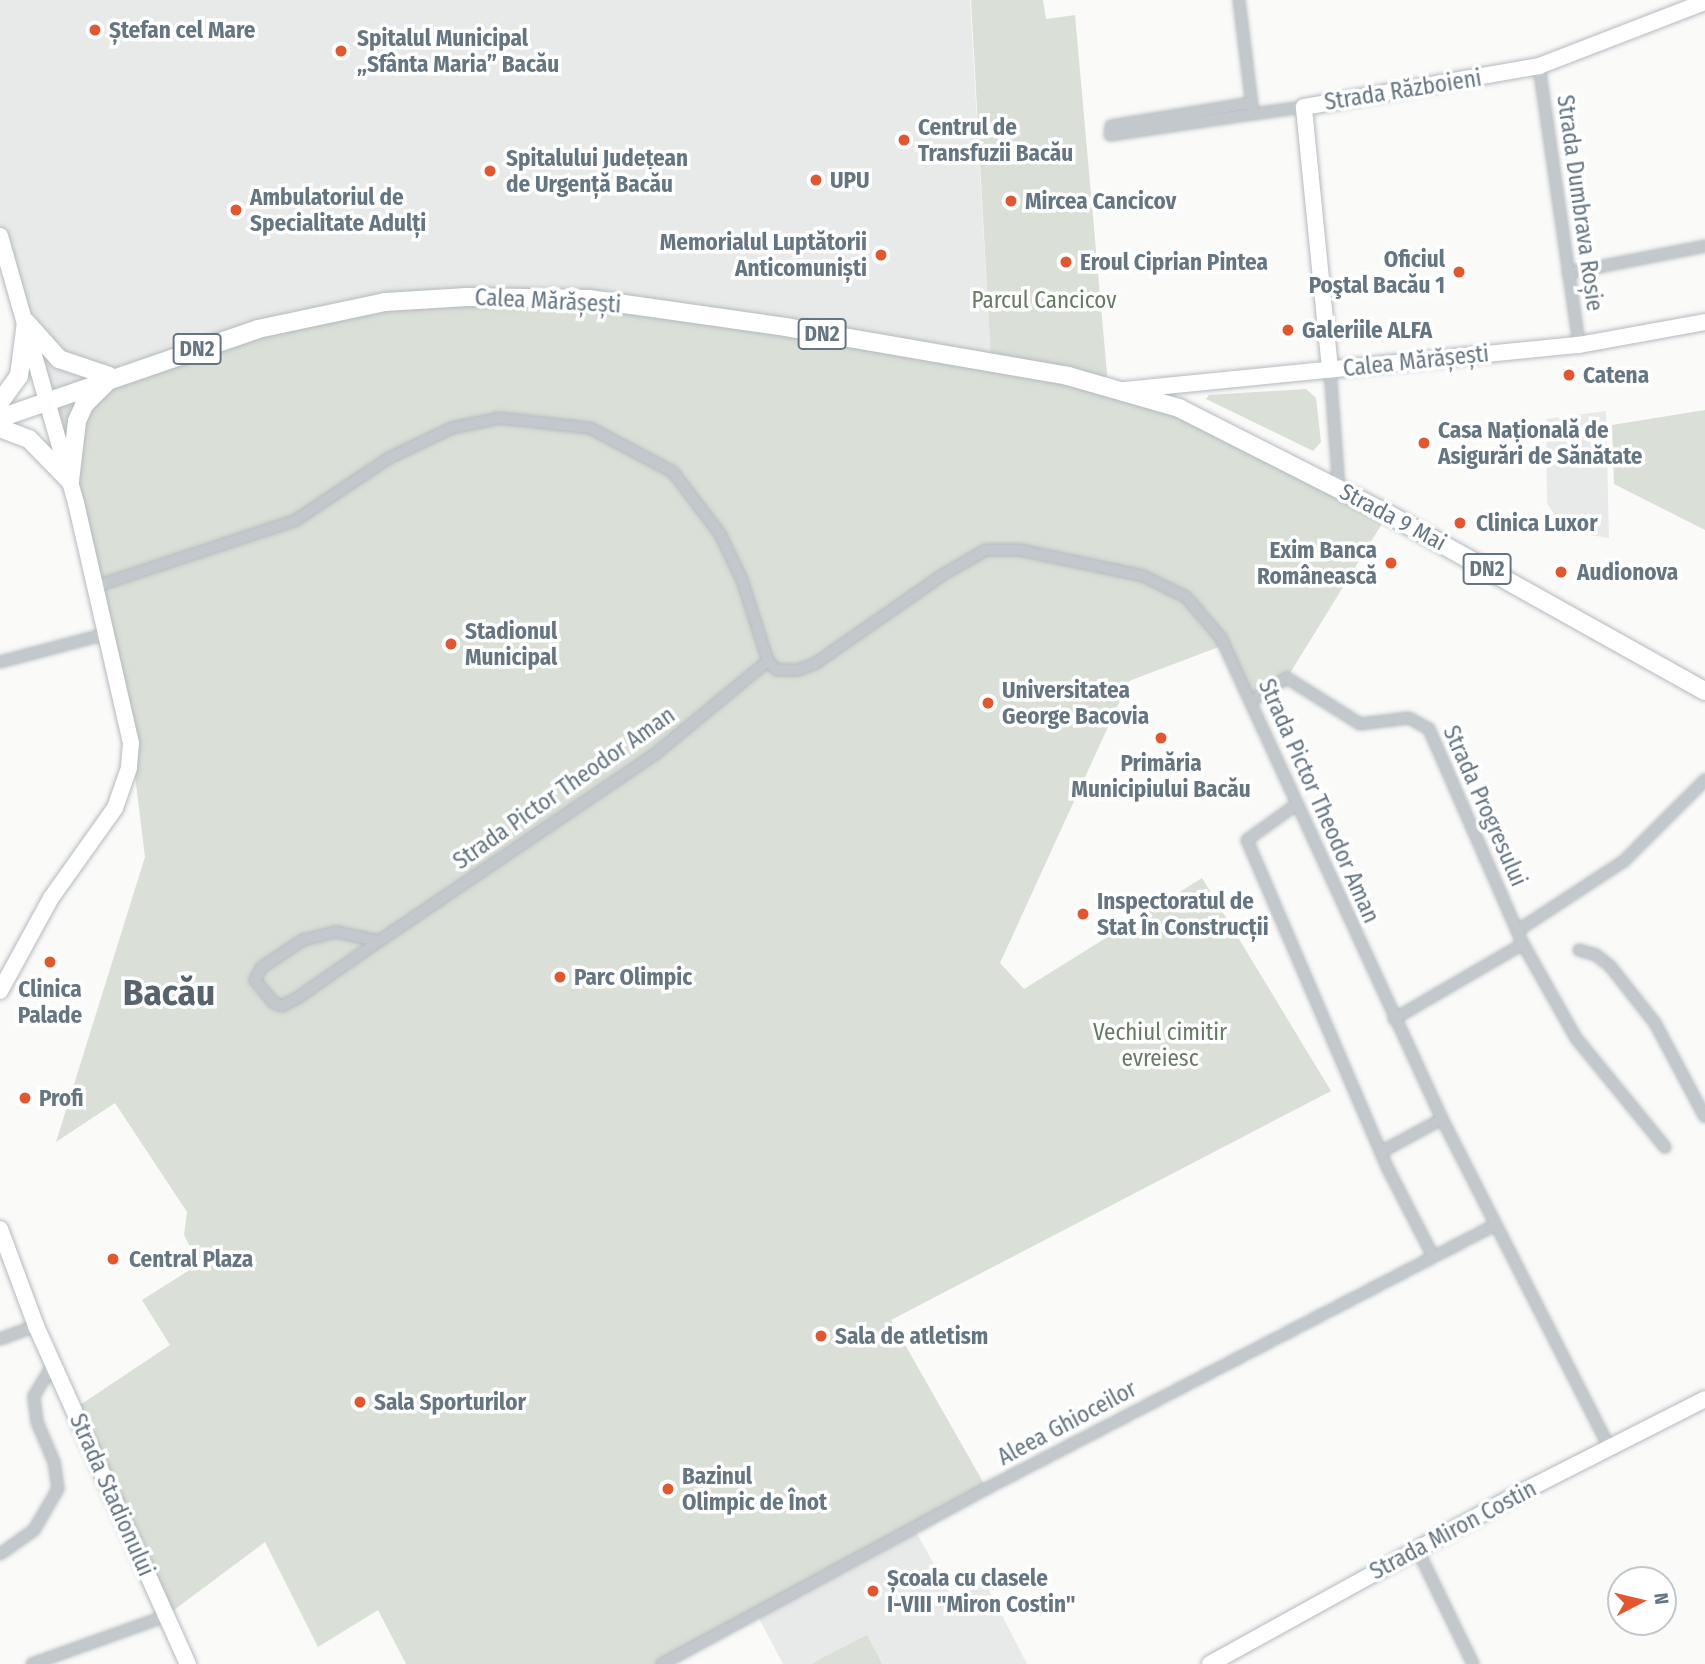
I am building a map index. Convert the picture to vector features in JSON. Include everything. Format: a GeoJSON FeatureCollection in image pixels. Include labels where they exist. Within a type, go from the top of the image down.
{"type":"FeatureCollection","features":[{"type":"Feature","properties":{"kind":"main road","name":"Calea Mărășești"},"geometry":{"type":"LineString","coordinates":[[0,418],[112,377],[258,329],[346,309],[425,299],[530,296],[589,299],[785,327],[1116,388]]}},
{"type":"Feature","properties":{"kind":"main road"},"geometry":{"type":"LineString","coordinates":[[26,322],[59,359],[93,374],[112,377]]}},
{"type":"Feature","properties":{"kind":"main road"},"geometry":{"type":"LineString","coordinates":[[0,402],[19,376],[26,322]]}},
{"type":"Feature","properties":{"kind":"main road"},"geometry":{"type":"LineString","coordinates":[[70,481],[77,421],[84,405],[112,377]]}},
{"type":"Feature","properties":{"kind":"main road","name":"Strada 9 Mai"},"geometry":{"type":"LineString","coordinates":[[1116,388],[1209,421],[1339,488],[1705,691]]}},
{"type":"Feature","properties":{"kind":"main road"},"geometry":{"type":"LineString","coordinates":[[0,428],[29,439],[70,481]]}},
{"type":"Feature","properties":{"kind":"street"},"geometry":{"type":"LineString","coordinates":[[1239,0],[1252,108]]}},
{"type":"Feature","properties":{"kind":"street","name":"Strada Războieni"},"geometry":{"type":"LineString","coordinates":[[1339,488],[1304,107],[1539,66],[1705,2]]}},
{"type":"Feature","properties":{"kind":"street","name":"Strada Dumbrava Roșie"},"geometry":{"type":"LineString","coordinates":[[1539,66],[1579,345]]}},
{"type":"Feature","properties":{"kind":"street"},"geometry":{"type":"LineString","coordinates":[[1252,108],[1112,137],[1109,132],[1111,126],[1252,108],[1304,107]]}},
{"type":"Feature","properties":{"kind":"street"},"geometry":{"type":"LineString","coordinates":[[1568,273],[1705,246]]}},
{"type":"Feature","properties":{"kind":"street"},"geometry":{"type":"LineString","coordinates":[[0,991],[22,944],[124,788],[131,743],[97,586],[70,481],[26,322],[2,247]]}},
{"type":"Feature","properties":{"kind":"street","name":"Calea Mărășești"},"geometry":{"type":"LineString","coordinates":[[1116,388],[1579,345],[1705,322]]}},
{"type":"Feature","properties":{"kind":"street"},"geometry":{"type":"LineString","coordinates":[[97,586],[296,520],[354,479],[452,428],[499,418],[558,422],[590,428],[673,472],[720,534],[742,580],[768,662]]}},
{"type":"Feature","properties":{"kind":"street","name":"Strada Pictor Theodor Aman"},"geometry":{"type":"LineString","coordinates":[[379,941],[336,932],[314,936],[281,952],[261,968],[255,979],[274,1003],[285,1005],[654,755],[768,662],[777,670],[798,670],[816,663],[971,557],[986,550],[1020,550],[1143,576],[1186,597],[1222,638],[1394,1019],[1495,1226],[1609,1447]]}},
{"type":"Feature","properties":{"kind":"street"},"geometry":{"type":"LineString","coordinates":[[0,662],[106,634]]}},
{"type":"Feature","properties":{"kind":"street","name":"Strada Progresului"},"geometry":{"type":"LineString","coordinates":[[1251,701],[1287,678],[1360,724],[1409,718],[1429,729],[1523,944],[1576,1038],[1665,1147]]}},
{"type":"Feature","properties":{"kind":"street"},"geometry":{"type":"LineString","coordinates":[[1517,931],[1623,861],[1705,780]]}},
{"type":"Feature","properties":{"kind":"street"},"geometry":{"type":"LineString","coordinates":[[1297,804],[1247,840],[1381,1152],[1433,1256]]}},
{"type":"Feature","properties":{"kind":"street"},"geometry":{"type":"LineString","coordinates":[[1394,1019],[1523,944]]}},
{"type":"Feature","properties":{"kind":"street"},"geometry":{"type":"LineString","coordinates":[[1579,950],[1596,955],[1610,966],[1655,1023],[1705,1117]]}},
{"type":"Feature","properties":{"kind":"street"},"geometry":{"type":"LineString","coordinates":[[1381,1152],[1442,1119]]}},
{"type":"Feature","properties":{"kind":"street","name":"Aleea Ghioceilor"},"geometry":{"type":"LineString","coordinates":[[662,1664],[1433,1256],[1495,1226]]}},
{"type":"Feature","properties":{"kind":"street","name":"Strada Stadionului"},"geometry":{"type":"LineString","coordinates":[[0,1229],[52,1364],[188,1664]]}},
{"type":"Feature","properties":{"kind":"street"},"geometry":{"type":"LineString","coordinates":[[0,1339],[36,1326]]}},
{"type":"Feature","properties":{"kind":"street"},"geometry":{"type":"LineString","coordinates":[[0,1554],[34,1530],[58,1489],[54,1462],[37,1422],[34,1396],[52,1364]]}},
{"type":"Feature","properties":{"kind":"street","name":"Strada Miron Costin"},"geometry":{"type":"LineString","coordinates":[[1210,1664],[1417,1549],[1609,1447],[1703,1405]]}},
{"type":"Feature","properties":{"kind":"street"},"geometry":{"type":"LineString","coordinates":[[1417,1549],[1471,1661],[1458,1664]]}},
{"type":"Feature","properties":{"kind":"street"},"geometry":{"type":"LineString","coordinates":[[32,1664],[166,1616]]}},
{"type":"Feature","properties":{"kind":"shaded area","name":"Spitalului Județean de Urgență Bacău"},"geometry":{"type":"Polygon","coordinates":[[[0,0],[970,0],[991,362],[48,400],[0,236],[0,0]]]}},
{"type":"Feature","properties":{"kind":"shaded area"},"geometry":{"type":"Polygon","coordinates":[[[1606,411],[1609,538],[1565,531],[1547,503],[1546,419],[1606,411]]]}},
{"type":"Feature","properties":{"kind":"shaded area","name":"Școala cu clasele I-VIII \"Miron Costin\""},"geometry":{"type":"Polygon","coordinates":[[[914,1528],[953,1599],[985,1582],[1027,1664],[783,1664],[756,1613],[914,1528]]]}},
{"type":"Feature","properties":{"kind":"green space","name":"Parc Olimpic"},"geometry":{"type":"Polygon","coordinates":[[[971,0],[1043,0],[1046,19],[1075,15],[1108,385],[1177,408],[1388,514],[1287,678],[1251,701],[1224,645],[1129,681],[1000,963],[1024,989],[1202,878],[1331,1091],[891,1320],[987,1489],[662,1664],[406,1664],[378,1610],[318,1647],[265,1542],[166,1616],[74,1409],[170,1345],[142,1300],[199,1264],[184,1235],[187,1212],[115,1103],[56,1142],[145,857],[131,743],[48,400],[299,318],[530,296],[991,362],[971,0]]]}},
{"type":"Feature","properties":{"kind":"green space"},"geometry":{"type":"Polygon","coordinates":[[[1306,389],[1316,398],[1321,442],[1313,451],[1206,399],[1209,395],[1306,389]]]}},
{"type":"Feature","properties":{"kind":"green space"},"geometry":{"type":"Polygon","coordinates":[[[1705,410],[1705,530],[1614,484],[1612,425],[1705,410]]]}},
{"type":"Feature","properties":{"kind":"green space"},"geometry":{"type":"Polygon","coordinates":[[[867,1635],[882,1664],[812,1664],[824,1657],[867,1635]]]}},
{"type":"Feature","properties":{"kind":"place","name":"Ștefan cel Mare"},"geometry":{"type":"Point","coordinates":[95,30]}},
{"type":"Feature","properties":{"kind":"place","name":"Spitalul Municipal „Sfânta Maria” Bacău"},"geometry":{"type":"Point","coordinates":[341,51]}},
{"type":"Feature","properties":{"kind":"place","name":"Centrul de Transfuzii Bacău"},"geometry":{"type":"Point","coordinates":[904,140]}},
{"type":"Feature","properties":{"kind":"place","name":"Spitalului Județean de Urgență Bacău"},"geometry":{"type":"Point","coordinates":[490,171]}},
{"type":"Feature","properties":{"kind":"place","name":"UPU"},"geometry":{"type":"Point","coordinates":[816,180]}},
{"type":"Feature","properties":{"kind":"place","name":"Mircea Cancicov"},"geometry":{"type":"Point","coordinates":[1011,201]}},
{"type":"Feature","properties":{"kind":"place","name":"Ambulatoriul de Specialitate Adulți"},"geometry":{"type":"Point","coordinates":[236,210]}},
{"type":"Feature","properties":{"kind":"place","name":"Memorialul Luptătorii Anticomuniști"},"geometry":{"type":"Point","coordinates":[881,255]}},
{"type":"Feature","properties":{"kind":"place","name":"Eroul Ciprian Pintea"},"geometry":{"type":"Point","coordinates":[1066,262]}},
{"type":"Feature","properties":{"kind":"place","name":"Oficiul Poştal Bacău 1"},"geometry":{"type":"Point","coordinates":[1459,272]}},
{"type":"Feature","properties":{"kind":"place","name":"Galeriile ALFA"},"geometry":{"type":"Point","coordinates":[1288,330]}},
{"type":"Feature","properties":{"kind":"place","name":"Catena"},"geometry":{"type":"Point","coordinates":[1569,375]}},
{"type":"Feature","properties":{"kind":"place","name":"Casa Națională de Asigurări de Sănătate"},"geometry":{"type":"Point","coordinates":[1424,443]}},
{"type":"Feature","properties":{"kind":"place","name":"Clinica Luxor"},"geometry":{"type":"Point","coordinates":[1460,523]}},
{"type":"Feature","properties":{"kind":"place","name":"Exim Banca Românească"},"geometry":{"type":"Point","coordinates":[1391,563]}},
{"type":"Feature","properties":{"kind":"place","name":"Audionova"},"geometry":{"type":"Point","coordinates":[1561,572]}},
{"type":"Feature","properties":{"kind":"place","name":"Stadionul Municipal"},"geometry":{"type":"Point","coordinates":[451,644]}},
{"type":"Feature","properties":{"kind":"place","name":"Universitatea George Bacovia"},"geometry":{"type":"Point","coordinates":[988,703]}},
{"type":"Feature","properties":{"kind":"place","name":"Primăria Municipiului Bacău"},"geometry":{"type":"Point","coordinates":[1161,738]}},
{"type":"Feature","properties":{"kind":"place","name":"Inspectoratul de Stat În Construcții"},"geometry":{"type":"Point","coordinates":[1083,914]}},
{"type":"Feature","properties":{"kind":"place","name":"Clinica Palade"},"geometry":{"type":"Point","coordinates":[50,962]}},
{"type":"Feature","properties":{"kind":"place","name":"Parc Olimpic"},"geometry":{"type":"Point","coordinates":[560,977]}},
{"type":"Feature","properties":{"kind":"place","name":"Profi"},"geometry":{"type":"Point","coordinates":[25,1098]}},
{"type":"Feature","properties":{"kind":"place","name":"Central Plaza"},"geometry":{"type":"Point","coordinates":[113,1259]}},
{"type":"Feature","properties":{"kind":"place","name":"Sala de atletism"},"geometry":{"type":"Point","coordinates":[821,1336]}},
{"type":"Feature","properties":{"kind":"place","name":"Sala Sporturilor"},"geometry":{"type":"Point","coordinates":[360,1402]}},
{"type":"Feature","properties":{"kind":"place","name":"Bazinul Olimpic de Înot"},"geometry":{"type":"Point","coordinates":[668,1489]}},
{"type":"Feature","properties":{"kind":"place","name":"Școala cu clasele I-VIII \"Miron Costin\""},"geometry":{"type":"Point","coordinates":[873,1591]}},
{"type":"Feature","properties":{"kind":"district","name":"Bacău"},"geometry":{"type":"Point","coordinates":[169,993]}},
{"type":"Feature","properties":{"kind":"park label","name":"Parcul Cancicov"},"geometry":{"type":"Point","coordinates":[1044,300]}},
{"type":"Feature","properties":{"kind":"park label","name":"Vechiul cimitir evreiesc"},"geometry":{"type":"Point","coordinates":[1160,1045]}}]}
